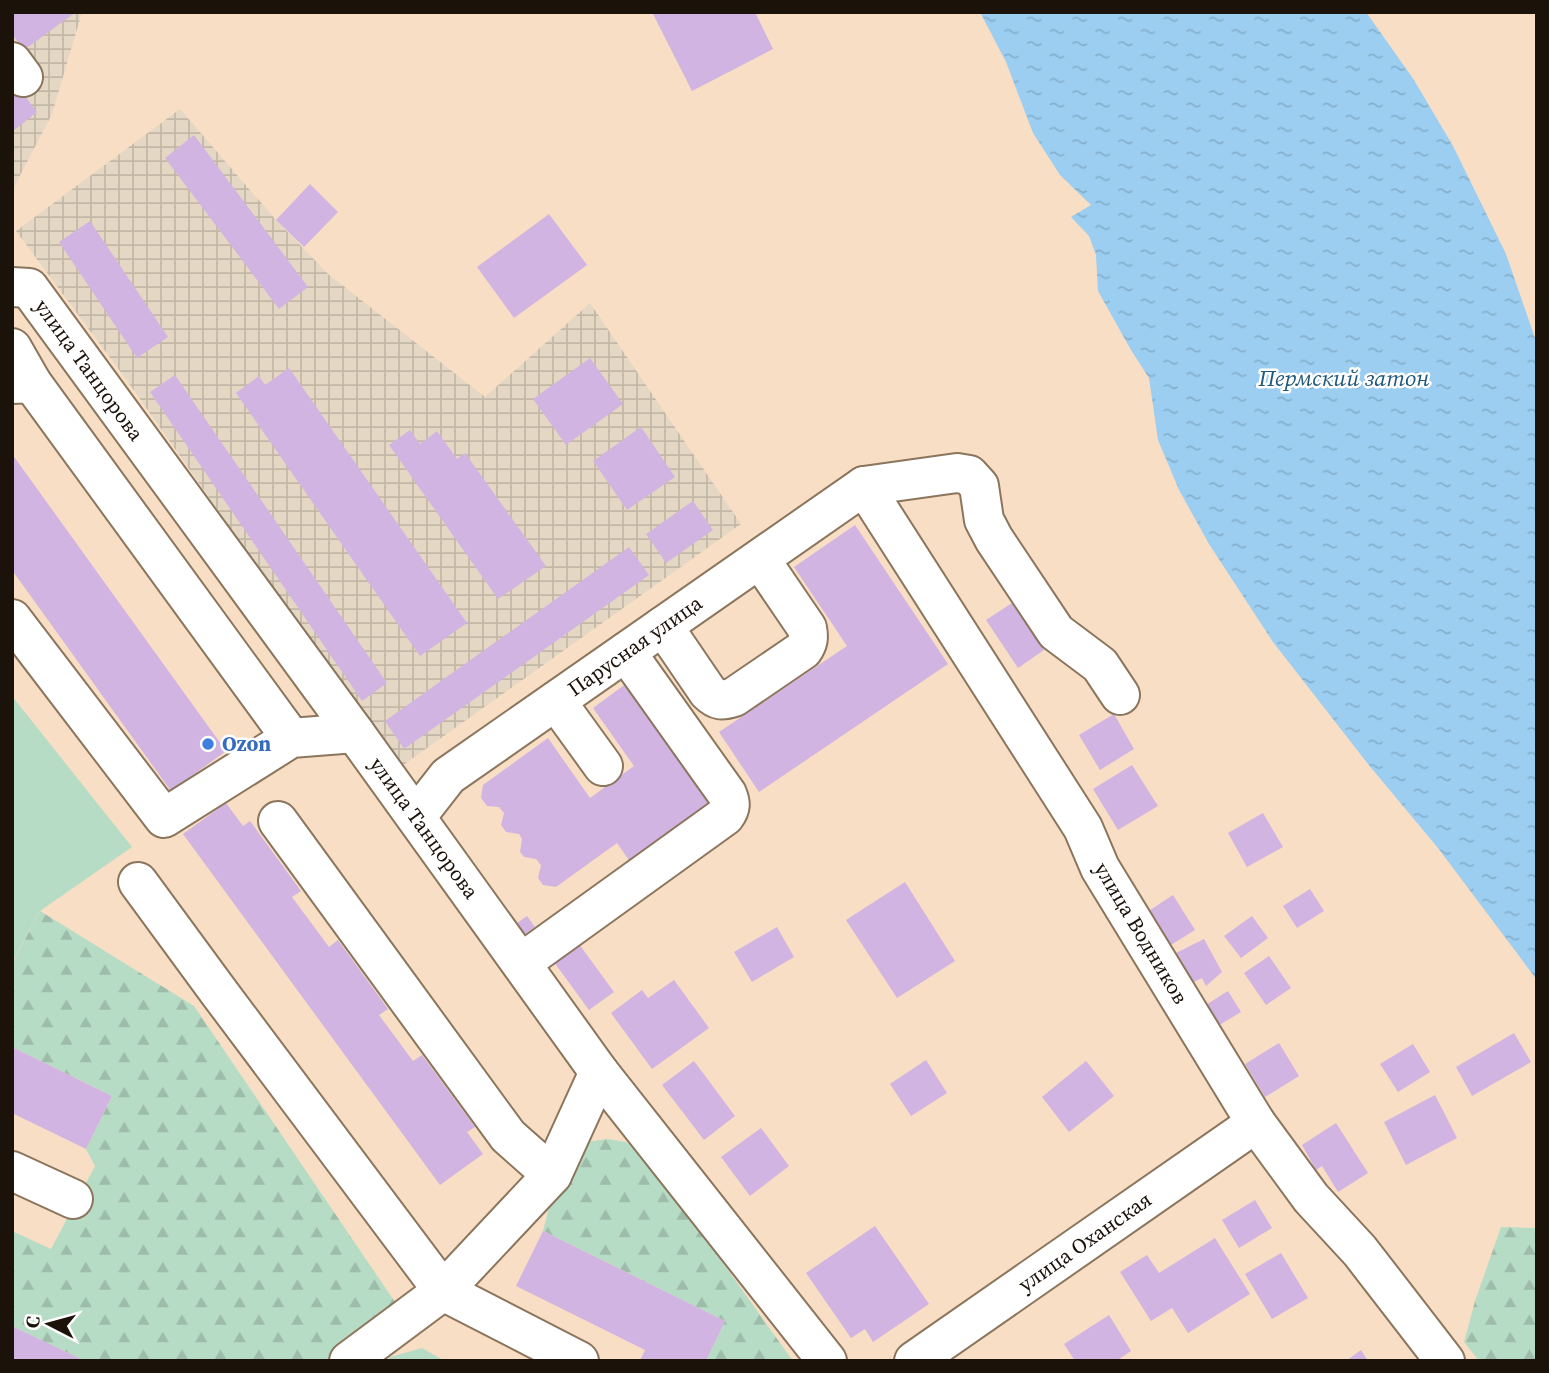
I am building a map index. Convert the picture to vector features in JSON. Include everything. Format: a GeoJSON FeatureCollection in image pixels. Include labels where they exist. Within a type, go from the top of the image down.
{"type":"FeatureCollection","features":[{"type":"Feature","properties":{"kind":"street","name":"улица Танцорова"},"geometry":{"type":"LineString","coordinates":[[21,287],[355,733],[599,1072],[827,1361]]}},
{"type":"Feature","properties":{"kind":"street"},"geometry":{"type":"LineString","coordinates":[[12,348],[22,384],[291,738]]}},
{"type":"Feature","properties":{"kind":"street"},"geometry":{"type":"LineString","coordinates":[[864,486],[957,473],[969,475],[979,486],[984,520],[1056,632],[1100,665],[1120,695]]}},
{"type":"Feature","properties":{"kind":"street","name":"Парусная улица"},"geometry":{"type":"LineString","coordinates":[[416,817],[448,776],[864,486]]}},
{"type":"Feature","properties":{"kind":"street","name":"улица Водников"},"geometry":{"type":"LineString","coordinates":[[864,486],[1083,828],[1101,868],[1256,1124],[1311,1198],[1360,1251],[1445,1361]]}},
{"type":"Feature","properties":{"kind":"street"},"geometry":{"type":"LineString","coordinates":[[663,626],[708,692],[715,699],[724,701],[803,650],[808,644],[807,628],[760,559]]}},
{"type":"Feature","properties":{"kind":"street"},"geometry":{"type":"LineString","coordinates":[[12,619],[164,818],[291,738],[355,733]]}},
{"type":"Feature","properties":{"kind":"street"},"geometry":{"type":"LineString","coordinates":[[521,963],[729,811],[727,794],[626,652]]}},
{"type":"Feature","properties":{"kind":"street"},"geometry":{"type":"LineString","coordinates":[[556,701],[603,765]]}},
{"type":"Feature","properties":{"kind":"street"},"geometry":{"type":"LineString","coordinates":[[383,772],[448,776]]}},
{"type":"Feature","properties":{"kind":"street"},"geometry":{"type":"LineString","coordinates":[[278,821],[508,1136],[552,1175]]}},
{"type":"Feature","properties":{"kind":"street"},"geometry":{"type":"LineString","coordinates":[[138,882],[443,1291],[579,1361]]}},
{"type":"Feature","properties":{"kind":"street"},"geometry":{"type":"LineString","coordinates":[[349,1361],[443,1291],[552,1175],[599,1072]]}},
{"type":"Feature","properties":{"kind":"street","name":"улица Оханская"},"geometry":{"type":"LineString","coordinates":[[914,1361],[1256,1124]]}},
{"type":"Feature","properties":{"kind":"street"},"geometry":{"type":"LineString","coordinates":[[12,1171],[74,1199]]}},
{"type":"Feature","properties":{"kind":"shaded area"},"geometry":{"type":"Polygon","coordinates":[[[12,12],[82,12],[52,114],[12,191],[12,12]]]}},
{"type":"Feature","properties":{"kind":"shaded area"},"geometry":{"type":"Polygon","coordinates":[[[180,109],[276,220],[328,274],[485,397],[590,303],[741,524],[399,768],[128,382],[16,231],[180,109]]]}},
{"type":"Feature","properties":{"kind":"green space"},"geometry":{"type":"Polygon","coordinates":[[[12,696],[132,847],[40,911],[12,963],[12,696]]]}},
{"type":"Feature","properties":{"kind":"green space"},"geometry":{"type":"Polygon","coordinates":[[[40,911],[194,1006],[395,1302],[339,1361],[85,1361],[12,1326],[12,1231],[51,1249],[95,1166],[86,1149],[112,1096],[12,1047],[12,964],[40,911]]]}},
{"type":"Feature","properties":{"kind":"green space"},"geometry":{"type":"Polygon","coordinates":[[[607,1139],[626,1142],[645,1154],[793,1361],[706,1361],[725,1321],[543,1231],[557,1177],[587,1142],[607,1139]]]}},
{"type":"Feature","properties":{"kind":"green space"},"geometry":{"type":"Polygon","coordinates":[[[1501,1227],[1537,1228],[1537,1361],[1479,1361],[1464,1342],[1501,1227]]]}},
{"type":"Feature","properties":{"kind":"green space"},"geometry":{"type":"Polygon","coordinates":[[[422,1348],[445,1361],[387,1361],[390,1357],[422,1348]]]}},
{"type":"Feature","properties":{"kind":"water","name":"Пермский затон"},"geometry":{"type":"Polygon","coordinates":[[[980,12],[1366,12],[1414,80],[1453,146],[1506,254],[1537,344],[1537,980],[1438,848],[1368,764],[1273,642],[1209,544],[1179,490],[1158,440],[1149,378],[1098,291],[1096,255],[1089,236],[1071,217],[1091,205],[1060,175],[1033,133],[1006,62],[980,12]]]}},
{"type":"Feature","properties":{"kind":"building"},"geometry":{"type":"Polygon","coordinates":[[[12,12],[76,12],[24,50],[12,34],[12,12]]]}},
{"type":"Feature","properties":{"kind":"building"},"geometry":{"type":"Polygon","coordinates":[[[652,12],[755,12],[773,49],[692,91],[652,12]]]}},
{"type":"Feature","properties":{"kind":"building"},"geometry":{"type":"Polygon","coordinates":[[[12,79],[37,112],[12,132],[12,79]]]}},
{"type":"Feature","properties":{"kind":"building"},"geometry":{"type":"Polygon","coordinates":[[[194,135],[308,287],[279,309],[165,158],[194,135]]]}},
{"type":"Feature","properties":{"kind":"building"},"geometry":{"type":"Polygon","coordinates":[[[310,184],[338,212],[304,247],[276,220],[310,184]]]}},
{"type":"Feature","properties":{"kind":"building"},"geometry":{"type":"Polygon","coordinates":[[[549,214],[587,265],[514,318],[477,267],[549,214]]]}},
{"type":"Feature","properties":{"kind":"building"},"geometry":{"type":"Polygon","coordinates":[[[90,221],[168,337],[137,358],[59,242],[90,221]]]}},
{"type":"Feature","properties":{"kind":"building"},"geometry":{"type":"Polygon","coordinates":[[[590,358],[623,404],[566,445],[533,399],[590,358]]]}},
{"type":"Feature","properties":{"kind":"building"},"geometry":{"type":"Polygon","coordinates":[[[289,368],[467,623],[420,656],[236,393],[259,376],[265,385],[289,368]]]}},
{"type":"Feature","properties":{"kind":"building"},"geometry":{"type":"Polygon","coordinates":[[[175,375],[387,683],[362,701],[150,392],[175,375]]]}},
{"type":"Feature","properties":{"kind":"building"},"geometry":{"type":"Polygon","coordinates":[[[641,427],[675,477],[627,510],[593,461],[641,427]]]}},
{"type":"Feature","properties":{"kind":"building"},"geometry":{"type":"Polygon","coordinates":[[[410,430],[420,444],[437,431],[457,459],[465,453],[546,566],[498,599],[389,445],[410,430]]]}},
{"type":"Feature","properties":{"kind":"building"},"geometry":{"type":"Polygon","coordinates":[[[12,454],[226,751],[171,791],[12,570],[12,454]]]}},
{"type":"Feature","properties":{"kind":"building"},"geometry":{"type":"Polygon","coordinates":[[[693,501],[713,530],[666,563],[646,534],[693,501]]]}},
{"type":"Feature","properties":{"kind":"building"},"geometry":{"type":"Polygon","coordinates":[[[855,525],[948,664],[759,792],[719,732],[847,646],[794,567],[855,525]]]}},
{"type":"Feature","properties":{"kind":"building"},"geometry":{"type":"Polygon","coordinates":[[[629,547],[649,575],[404,749],[385,721],[629,547]]]}},
{"type":"Feature","properties":{"kind":"building"},"geometry":{"type":"Polygon","coordinates":[[[1012,603],[1044,650],[1018,668],[986,620],[1012,603]]]}},
{"type":"Feature","properties":{"kind":"building"},"geometry":{"type":"Polygon","coordinates":[[[631,680],[721,806],[635,869],[617,843],[556,887],[543,885],[538,878],[541,865],[536,859],[524,857],[520,852],[522,839],[519,834],[506,832],[501,825],[504,813],[499,807],[487,806],[481,798],[483,785],[548,738],[590,798],[634,766],[593,708],[631,680]]]}},
{"type":"Feature","properties":{"kind":"building"},"geometry":{"type":"Polygon","coordinates":[[[1114,714],[1134,749],[1100,770],[1079,735],[1114,714]]]}},
{"type":"Feature","properties":{"kind":"building"},"geometry":{"type":"Polygon","coordinates":[[[1132,765],[1158,806],[1118,830],[1093,789],[1132,765]]]}},
{"type":"Feature","properties":{"kind":"building"},"geometry":{"type":"Polygon","coordinates":[[[226,803],[243,826],[250,821],[301,891],[292,897],[329,947],[338,940],[388,1009],[379,1015],[413,1061],[422,1055],[475,1127],[467,1132],[483,1154],[440,1185],[183,834],[226,803]]]}},
{"type":"Feature","properties":{"kind":"building"},"geometry":{"type":"Polygon","coordinates":[[[1263,813],[1283,847],[1247,867],[1228,833],[1263,813]]]}},
{"type":"Feature","properties":{"kind":"building"},"geometry":{"type":"Polygon","coordinates":[[[905,882],[955,961],[897,998],[846,920],[905,882]]]}},
{"type":"Feature","properties":{"kind":"building"},"geometry":{"type":"Polygon","coordinates":[[[1310,889],[1324,911],[1297,928],[1283,906],[1310,889]]]}},
{"type":"Feature","properties":{"kind":"building"},"geometry":{"type":"Polygon","coordinates":[[[1173,895],[1195,930],[1166,948],[1144,914],[1173,895]]]}},
{"type":"Feature","properties":{"kind":"building"},"geometry":{"type":"Polygon","coordinates":[[[527,916],[535,927],[525,934],[517,923],[527,916]]]}},
{"type":"Feature","properties":{"kind":"building"},"geometry":{"type":"Polygon","coordinates":[[[1252,916],[1268,938],[1241,958],[1224,936],[1252,916]]]}},
{"type":"Feature","properties":{"kind":"building"},"geometry":{"type":"Polygon","coordinates":[[[777,927],[794,957],[752,982],[734,952],[777,927]]]}},
{"type":"Feature","properties":{"kind":"building"},"geometry":{"type":"Polygon","coordinates":[[[1204,939],[1222,972],[1206,986],[1202,978],[1188,985],[1172,955],[1204,939]]]}},
{"type":"Feature","properties":{"kind":"building"},"geometry":{"type":"Polygon","coordinates":[[[576,940],[614,992],[589,1010],[551,958],[576,940]]]}},
{"type":"Feature","properties":{"kind":"building"},"geometry":{"type":"Polygon","coordinates":[[[1269,956],[1291,988],[1266,1005],[1244,973],[1269,956]]]}},
{"type":"Feature","properties":{"kind":"building"},"geometry":{"type":"Polygon","coordinates":[[[674,980],[709,1028],[652,1069],[611,1013],[642,990],[648,998],[674,980]]]}},
{"type":"Feature","properties":{"kind":"building"},"geometry":{"type":"Polygon","coordinates":[[[1228,991],[1241,1012],[1211,1030],[1198,1010],[1228,991]]]}},
{"type":"Feature","properties":{"kind":"building"},"geometry":{"type":"Polygon","coordinates":[[[1514,1033],[1531,1062],[1472,1096],[1456,1067],[1514,1033]]]}},
{"type":"Feature","properties":{"kind":"building"},"geometry":{"type":"Polygon","coordinates":[[[1279,1043],[1299,1076],[1265,1097],[1245,1064],[1279,1043]]]}},
{"type":"Feature","properties":{"kind":"building"},"geometry":{"type":"Polygon","coordinates":[[[1413,1044],[1430,1072],[1398,1092],[1380,1064],[1413,1044]]]}},
{"type":"Feature","properties":{"kind":"building"},"geometry":{"type":"Polygon","coordinates":[[[12,1047],[112,1096],[86,1149],[12,1113],[12,1047]]]}},
{"type":"Feature","properties":{"kind":"building"},"geometry":{"type":"Polygon","coordinates":[[[926,1060],[947,1093],[911,1116],[890,1084],[926,1060]]]}},
{"type":"Feature","properties":{"kind":"building"},"geometry":{"type":"Polygon","coordinates":[[[694,1061],[735,1116],[704,1140],[662,1085],[694,1061]]]}},
{"type":"Feature","properties":{"kind":"building"},"geometry":{"type":"Polygon","coordinates":[[[1086,1061],[1114,1096],[1069,1132],[1042,1097],[1086,1061]]]}},
{"type":"Feature","properties":{"kind":"building"},"geometry":{"type":"Polygon","coordinates":[[[1435,1095],[1457,1138],[1406,1165],[1384,1122],[1435,1095]]]}},
{"type":"Feature","properties":{"kind":"building"},"geometry":{"type":"Polygon","coordinates":[[[1336,1123],[1368,1173],[1338,1192],[1322,1166],[1316,1170],[1302,1145],[1336,1123]]]}},
{"type":"Feature","properties":{"kind":"building"},"geometry":{"type":"Polygon","coordinates":[[[761,1128],[789,1166],[750,1196],[721,1157],[761,1128]]]}},
{"type":"Feature","properties":{"kind":"building"},"geometry":{"type":"Polygon","coordinates":[[[1255,1200],[1272,1228],[1239,1248],[1222,1220],[1255,1200]]]}},
{"type":"Feature","properties":{"kind":"building"},"geometry":{"type":"Polygon","coordinates":[[[875,1226],[929,1304],[873,1342],[865,1329],[851,1338],[806,1273],[875,1226]]]}},
{"type":"Feature","properties":{"kind":"building"},"geometry":{"type":"Polygon","coordinates":[[[543,1231],[725,1321],[706,1361],[640,1361],[645,1350],[516,1286],[543,1231]]]}},
{"type":"Feature","properties":{"kind":"building"},"geometry":{"type":"Polygon","coordinates":[[[1215,1238],[1250,1294],[1188,1333],[1172,1308],[1151,1321],[1120,1272],[1147,1255],[1159,1273],[1215,1238]]]}},
{"type":"Feature","properties":{"kind":"building"},"geometry":{"type":"Polygon","coordinates":[[[1281,1253],[1308,1298],[1272,1319],[1245,1274],[1281,1253]]]}},
{"type":"Feature","properties":{"kind":"building"},"geometry":{"type":"Polygon","coordinates":[[[1109,1315],[1131,1351],[1116,1361],[1075,1361],[1064,1344],[1109,1315]]]}},
{"type":"Feature","properties":{"kind":"building"},"geometry":{"type":"Polygon","coordinates":[[[12,1326],[85,1361],[12,1361],[12,1326]]]}},
{"type":"Feature","properties":{"kind":"building"},"geometry":{"type":"Polygon","coordinates":[[[1361,1350],[1368,1361],[1346,1361],[1361,1350]]]}},
{"type":"Feature","properties":{"kind":"place","name":"Ozon"},"geometry":{"type":"Point","coordinates":[208,744]}}]}
